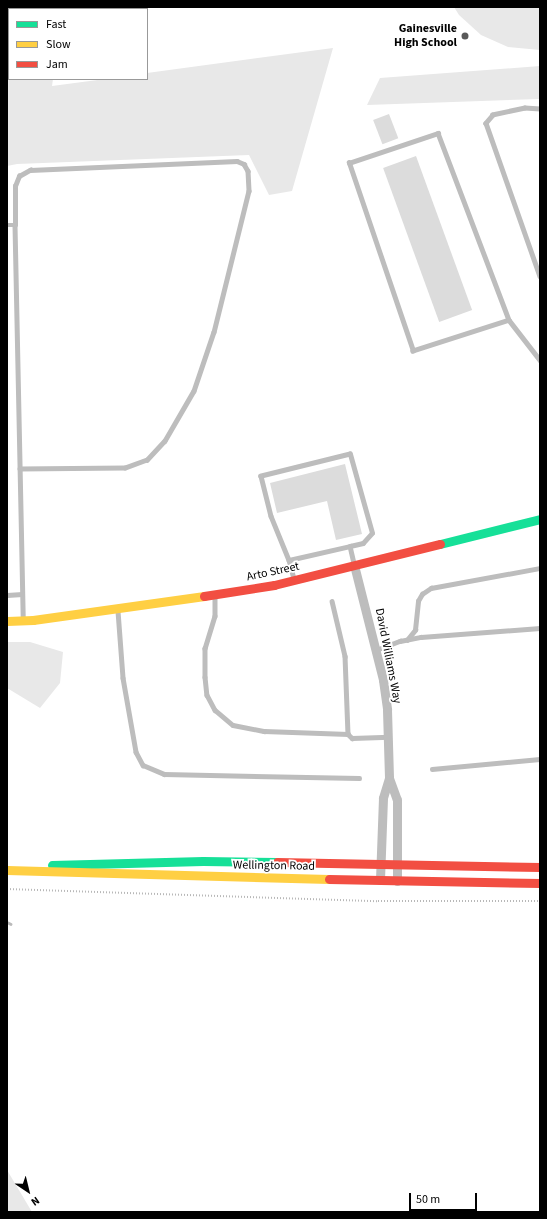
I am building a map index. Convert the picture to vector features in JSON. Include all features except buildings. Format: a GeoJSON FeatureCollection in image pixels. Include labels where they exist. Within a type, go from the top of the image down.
{"type":"FeatureCollection","features":[{"type":"Feature","properties":{"kind":"main road","name":"Arto Street"},"geometry":{"type":"LineString","coordinates":[[7,621],[118,609],[215,595],[294,580],[540,519]]}},
{"type":"Feature","properties":{"kind":"main road","name":"Wellington Road"},"geometry":{"type":"LineString","coordinates":[[7,866],[203,861],[540,867]]}},
{"type":"Feature","properties":{"kind":"main road","name":"Wellington Road"},"geometry":{"type":"LineString","coordinates":[[7,870],[68,873],[540,883]]}},
{"type":"Feature","properties":{"kind":"street","name":"David Williams Way"},"geometry":{"type":"LineString","coordinates":[[354,565],[383,680],[389,737],[389,778],[383,798],[380,880]]}},
{"type":"Feature","properties":{"kind":"street","name":"David Williams Way"},"geometry":{"type":"LineString","coordinates":[[389,778],[397,800],[397,881]]}},
{"type":"Feature","properties":{"kind":"lane"},"geometry":{"type":"LineString","coordinates":[[540,108],[525,108],[493,115],[486,124],[540,276]]}},
{"type":"Feature","properties":{"kind":"lane"},"geometry":{"type":"LineString","coordinates":[[509,320],[413,350],[349,163],[438,133],[509,320],[540,360]]}},
{"type":"Feature","properties":{"kind":"lane"},"geometry":{"type":"LineString","coordinates":[[20,469],[125,468],[146,460],[165,441],[194,391],[214,332],[249,191],[248,171],[237,160],[30,170],[19,176],[15,186],[15,225],[22,594],[24,620]]}},
{"type":"Feature","properties":{"kind":"lane"},"geometry":{"type":"LineString","coordinates":[[7,225],[15,225]]}},
{"type":"Feature","properties":{"kind":"lane"},"geometry":{"type":"LineString","coordinates":[[289,560],[363,542],[372,533],[350,454],[261,476],[270,516],[289,560],[294,580]]}},
{"type":"Feature","properties":{"kind":"lane"},"geometry":{"type":"LineString","coordinates":[[350,546],[354,565]]}},
{"type":"Feature","properties":{"kind":"lane"},"geometry":{"type":"LineString","coordinates":[[407,640],[416,630],[418,601],[422,594],[431,588],[540,568]]}},
{"type":"Feature","properties":{"kind":"lane"},"geometry":{"type":"LineString","coordinates":[[7,595],[22,594]]}},
{"type":"Feature","properties":{"kind":"lane"},"geometry":{"type":"LineString","coordinates":[[215,595],[215,616],[205,648],[205,677],[207,695],[215,710],[234,725],[264,731],[348,734],[352,738],[389,737]]}},
{"type":"Feature","properties":{"kind":"lane"},"geometry":{"type":"LineString","coordinates":[[332,601],[345,656],[348,734]]}},
{"type":"Feature","properties":{"kind":"lane"},"geometry":{"type":"LineString","coordinates":[[118,609],[124,685],[136,752],[143,765],[164,774],[359,778]]}},
{"type":"Feature","properties":{"kind":"lane"},"geometry":{"type":"LineString","coordinates":[[376,650],[407,640],[540,628]]}},
{"type":"Feature","properties":{"kind":"lane"},"geometry":{"type":"LineString","coordinates":[[432,769],[540,759]]}},
{"type":"Feature","properties":{"kind":"path"},"geometry":{"type":"LineString","coordinates":[[7,889],[378,901],[540,902]]}},
{"type":"Feature","properties":{"kind":"shaded area"},"geometry":{"type":"Polygon","coordinates":[[[7,7],[60,7],[8,8],[8,80],[53,80],[52,86],[97,80],[148,80],[148,73],[333,48],[292,191],[269,195],[249,155],[17,164],[7,166],[7,7]]]}},
{"type":"Feature","properties":{"kind":"shaded area"},"geometry":{"type":"Polygon","coordinates":[[[454,7],[540,7],[540,50],[508,47],[481,35],[459,15],[454,7]]]}},
{"type":"Feature","properties":{"kind":"shaded area"},"geometry":{"type":"Polygon","coordinates":[[[540,66],[540,99],[367,105],[380,78],[540,66]]]}},
{"type":"Feature","properties":{"kind":"shaded area"},"geometry":{"type":"Polygon","coordinates":[[[7,642],[30,642],[63,652],[60,683],[40,708],[7,688],[7,642]]]}},
{"type":"Feature","properties":{"kind":"shaded area"},"geometry":{"type":"Polygon","coordinates":[[[7,1170],[32,1212],[7,1212],[7,1170]]]}},
{"type":"Feature","properties":{"kind":"waterway"},"geometry":{"type":"LineString","coordinates":[[7,922],[11,924]]}},
{"type":"Feature","properties":{"kind":"traffic: fast"},"geometry":{"type":"LineString","coordinates":[[440,544],[540,519]]}},
{"type":"Feature","properties":{"kind":"traffic: fast"},"geometry":{"type":"LineString","coordinates":[[52,865],[203,861],[277,862]]}},
{"type":"Feature","properties":{"kind":"traffic: slow"},"geometry":{"type":"LineString","coordinates":[[7,621],[33,620],[204,596]]}},
{"type":"Feature","properties":{"kind":"traffic: slow"},"geometry":{"type":"LineString","coordinates":[[7,870],[329,879]]}},
{"type":"Feature","properties":{"kind":"traffic: jam"},"geometry":{"type":"LineString","coordinates":[[204,596],[274,585],[440,544]]}},
{"type":"Feature","properties":{"kind":"traffic: jam"},"geometry":{"type":"LineString","coordinates":[[277,862],[540,867]]}},
{"type":"Feature","properties":{"kind":"traffic: jam"},"geometry":{"type":"LineString","coordinates":[[329,879],[540,883]]}},
{"type":"Feature","properties":{"kind":"place","name":"Gainesville High School"},"geometry":{"type":"Point","coordinates":[465,36]}}]}
